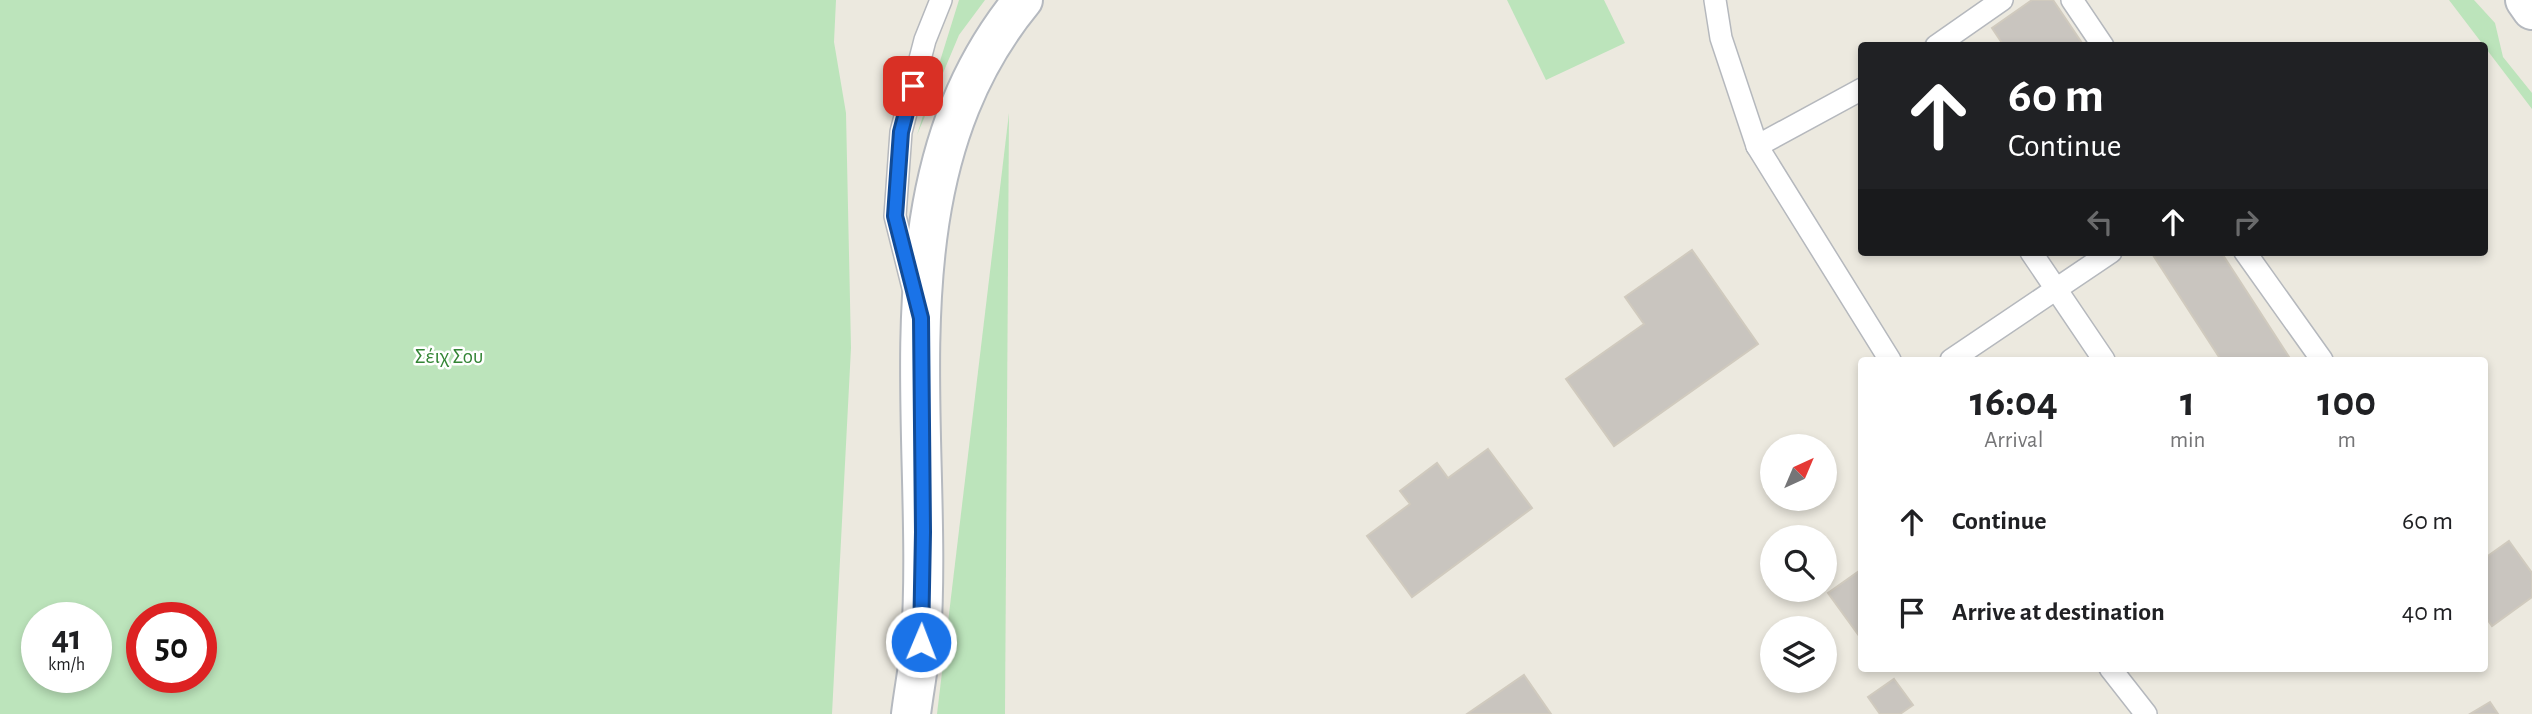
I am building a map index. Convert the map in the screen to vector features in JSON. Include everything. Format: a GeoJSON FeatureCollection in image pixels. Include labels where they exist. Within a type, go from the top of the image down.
{"type":"FeatureCollection","features":[{"type":"Feature","properties":{"kind":"main road"},"geometry":{"type":"LineString","coordinates":[[911,714],[921,642],[921,318],[929,217],[941,160],[975,75],[994,41],[1023,0]]}},
{"type":"Feature","properties":{"kind":"main road"},"geometry":{"type":"LineString","coordinates":[[2525,0],[2532,10]]}},
{"type":"Feature","properties":{"kind":"lane"},"geometry":{"type":"LineString","coordinates":[[921,318],[895,216],[897,180],[901,132],[925,40],[941,0]]}},
{"type":"Feature","properties":{"kind":"lane"},"geometry":{"type":"LineString","coordinates":[[1715,0],[1721,38],[1757,146],[1888,357]]}},
{"type":"Feature","properties":{"kind":"lane"},"geometry":{"type":"LineString","coordinates":[[1942,42],[2002,0]]}},
{"type":"Feature","properties":{"kind":"lane"},"geometry":{"type":"LineString","coordinates":[[2072,0],[2100,42]]}},
{"type":"Feature","properties":{"kind":"lane"},"geometry":{"type":"LineString","coordinates":[[1757,146],[1858,91]]}},
{"type":"Feature","properties":{"kind":"lane"},"geometry":{"type":"LineString","coordinates":[[2034,256],[2102,357]]}},
{"type":"Feature","properties":{"kind":"lane"},"geometry":{"type":"LineString","coordinates":[[1955,357],[2105,256]]}},
{"type":"Feature","properties":{"kind":"lane"},"geometry":{"type":"LineString","coordinates":[[2248,256],[2320,357]]}},
{"type":"Feature","properties":{"kind":"lane"},"geometry":{"type":"LineString","coordinates":[[2113,672],[2146,714]]}},
{"type":"Feature","properties":{"kind":"green space","name":"Σέιχ Σου"},"geometry":{"type":"Polygon","coordinates":[[[0,0],[836,0],[834,42],[846,113],[851,348],[832,714],[0,714],[0,0]]]}},
{"type":"Feature","properties":{"kind":"green space"},"geometry":{"type":"Polygon","coordinates":[[[959,0],[985,0],[959,35],[917,135],[959,0]]]}},
{"type":"Feature","properties":{"kind":"green space"},"geometry":{"type":"Polygon","coordinates":[[[1507,0],[1604,0],[1625,43],[1546,80],[1507,0]]]}},
{"type":"Feature","properties":{"kind":"green space"},"geometry":{"type":"Polygon","coordinates":[[[2449,0],[2474,0],[2495,23],[2503,57],[2532,93],[2532,109],[2488,51],[2488,42],[2481,42],[2449,0]]]}},
{"type":"Feature","properties":{"kind":"green space"},"geometry":{"type":"Polygon","coordinates":[[[1009,113],[1005,714],[937,714],[1009,113]]]}},
{"type":"Feature","properties":{"kind":"building"},"geometry":{"type":"Polygon","coordinates":[[[2032,0],[2053,0],[2081,42],[2001,42],[1992,28],[2032,0]]]}},
{"type":"Feature","properties":{"kind":"building"},"geometry":{"type":"Polygon","coordinates":[[[1692,250],[1758,344],[1614,446],[1566,379],[1644,324],[1625,297],[1692,250]]]}},
{"type":"Feature","properties":{"kind":"building"},"geometry":{"type":"Polygon","coordinates":[[[2154,256],[2224,256],[2289,357],[2219,357],[2154,256]]]}},
{"type":"Feature","properties":{"kind":"building"},"geometry":{"type":"Polygon","coordinates":[[[1488,449],[1532,508],[1412,597],[1367,536],[1410,504],[1400,491],[1437,463],[1448,478],[1488,449]]]}},
{"type":"Feature","properties":{"kind":"building"},"geometry":{"type":"Polygon","coordinates":[[[2509,541],[2532,573],[2532,597],[2492,626],[2488,620],[2488,556],[2509,541]]]}},
{"type":"Feature","properties":{"kind":"building"},"geometry":{"type":"Polygon","coordinates":[[[1858,572],[1858,634],[1835,602],[1837,602],[1837,587],[1858,572]]]}},
{"type":"Feature","properties":{"kind":"building"},"geometry":{"type":"Polygon","coordinates":[[[1524,675],[1551,714],[1467,714],[1524,675]]]}},
{"type":"Feature","properties":{"kind":"building"},"geometry":{"type":"Polygon","coordinates":[[[1894,679],[1913,705],[1900,714],[1880,714],[1868,697],[1894,679]]]}},
{"type":"Feature","properties":{"kind":"building"},"geometry":{"type":"Polygon","coordinates":[[[2490,702],[2498,714],[2470,714],[2490,702]]]}},
{"type":"Feature","properties":{"kind":"route"},"geometry":{"type":"LineString","coordinates":[[913,86],[901,132],[895,216],[921,318],[921,642]]}}]}
